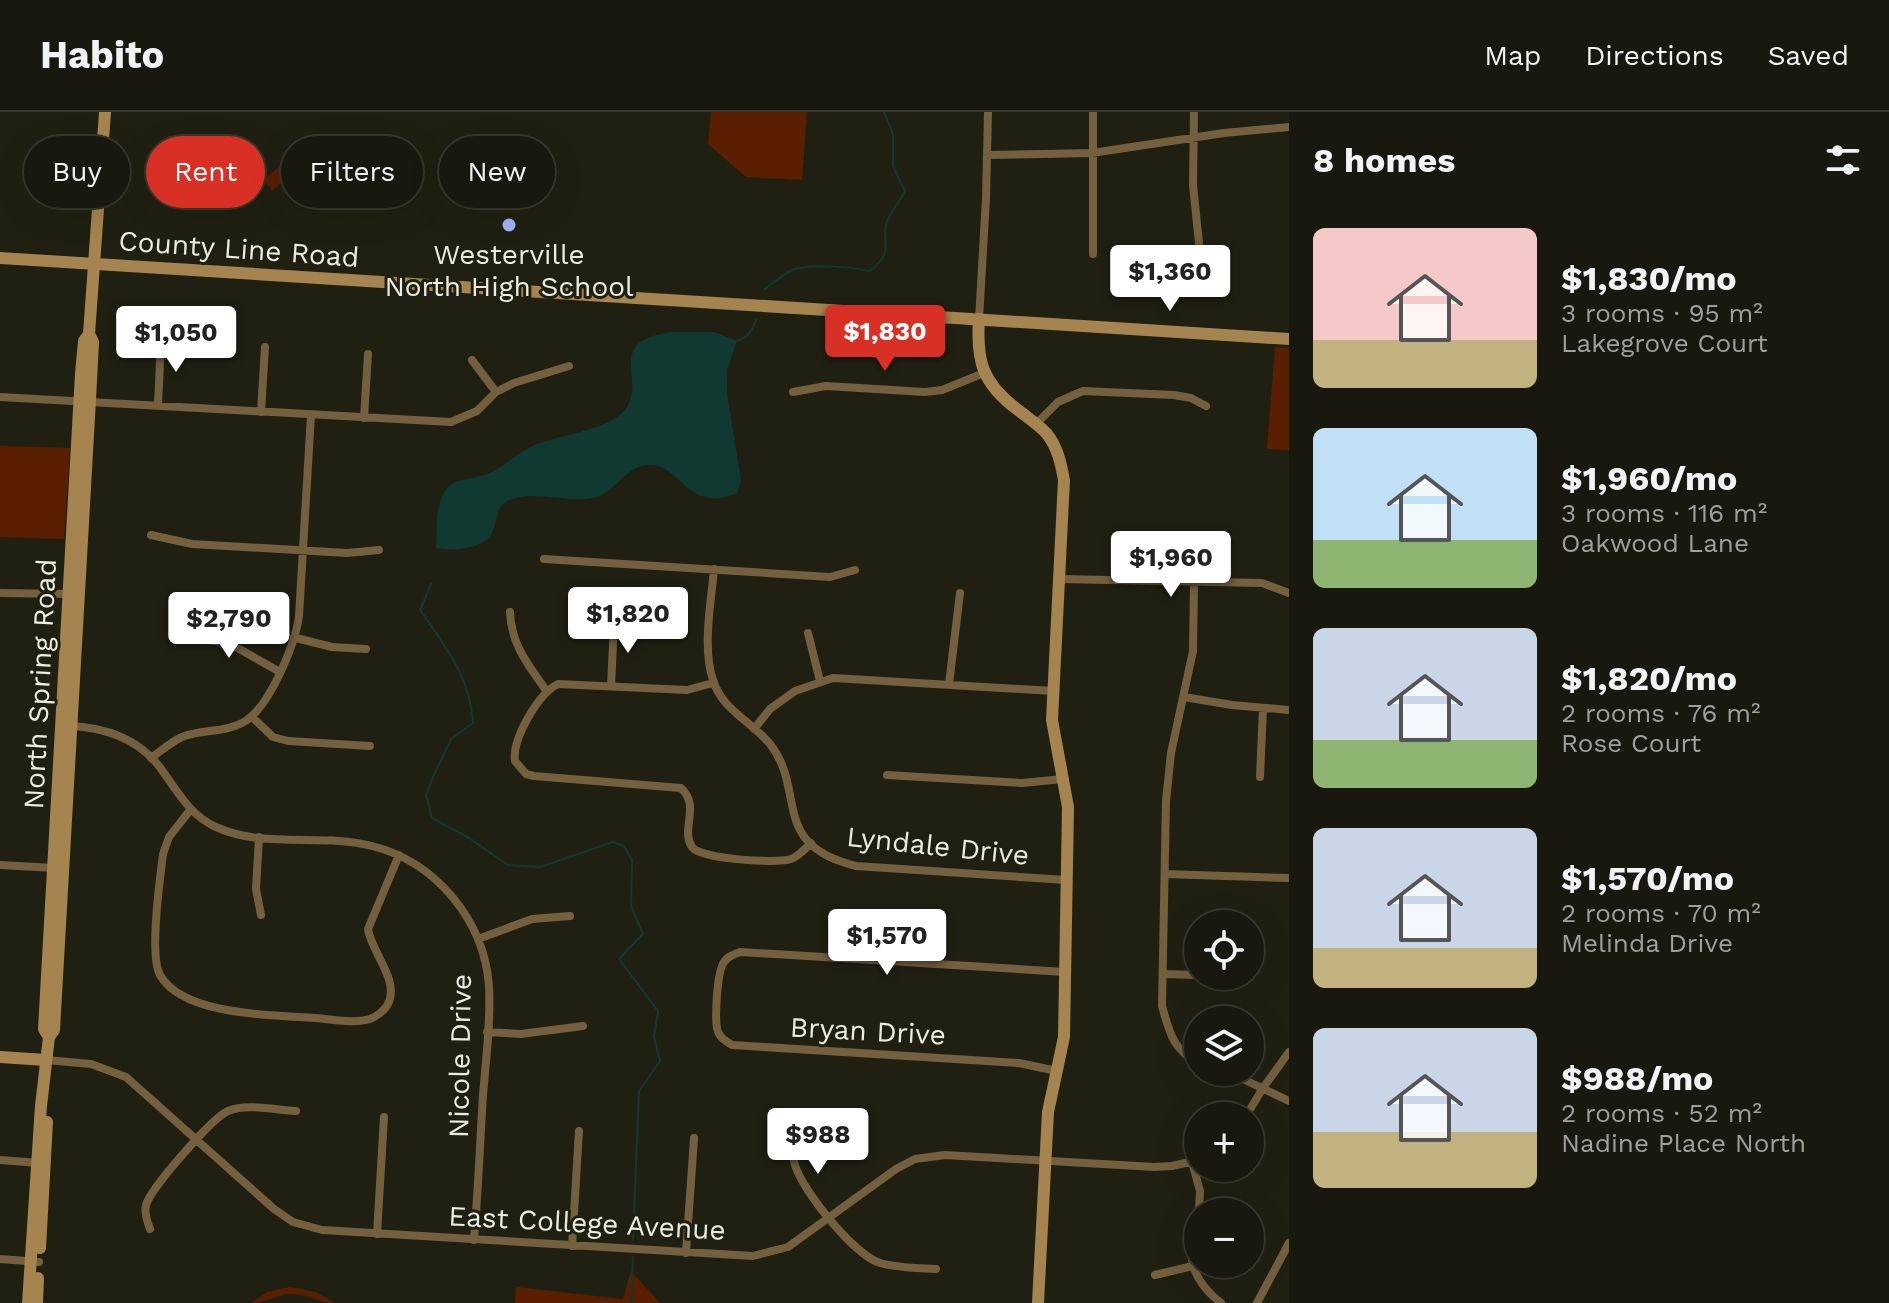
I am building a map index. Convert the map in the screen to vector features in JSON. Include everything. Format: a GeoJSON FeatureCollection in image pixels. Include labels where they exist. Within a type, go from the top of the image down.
{"type":"FeatureCollection","features":[{"type":"Feature","properties":{"kind":"main road","name":"North Spring Road"},"geometry":{"type":"LineString","coordinates":[[35,1262],[47,1102],[44,1094],[46,1060],[49,1037],[54,1030],[58,868],[105,112]]}},
{"type":"Feature","properties":{"kind":"main road","name":"County Line Road"},"geometry":{"type":"LineString","coordinates":[[0,258],[1289,339]]}},
{"type":"Feature","properties":{"kind":"main road"},"geometry":{"type":"LineString","coordinates":[[979,319],[978,347],[984,373],[996,393],[1050,437],[1057,450],[1064,480],[1053,691],[1054,733],[1068,807],[1064,1037],[1049,1103],[1038,1303]]}},
{"type":"Feature","properties":{"kind":"main road","name":"East College Avenue"},"geometry":{"type":"LineString","coordinates":[[0,1057],[46,1060]]}},
{"type":"Feature","properties":{"kind":"main road"},"geometry":{"type":"LineString","coordinates":[[28,1303],[35,1262]]}},
{"type":"Feature","properties":{"kind":"main road"},"geometry":{"type":"LineString","coordinates":[[35,1262],[37,1303]]}},
{"type":"Feature","properties":{"kind":"street"},"geometry":{"type":"LineString","coordinates":[[979,319],[988,112]]}},
{"type":"Feature","properties":{"kind":"street"},"geometry":{"type":"LineString","coordinates":[[1093,112],[1093,254]]}},
{"type":"Feature","properties":{"kind":"street"},"geometry":{"type":"LineString","coordinates":[[1194,112],[1194,214],[1201,262]]}},
{"type":"Feature","properties":{"kind":"street"},"geometry":{"type":"LineString","coordinates":[[987,155],[1092,153],[1224,133],[1289,127]]}},
{"type":"Feature","properties":{"kind":"street"},"geometry":{"type":"LineString","coordinates":[[158,405],[161,341]]}},
{"type":"Feature","properties":{"kind":"street"},"geometry":{"type":"LineString","coordinates":[[261,412],[265,347]]}},
{"type":"Feature","properties":{"kind":"street"},"geometry":{"type":"LineString","coordinates":[[364,418],[368,354]]}},
{"type":"Feature","properties":{"kind":"street"},"geometry":{"type":"LineString","coordinates":[[472,360],[496,392]]}},
{"type":"Feature","properties":{"kind":"street"},"geometry":{"type":"LineString","coordinates":[[0,397],[451,422],[477,411],[496,392],[514,383],[569,366]]}},
{"type":"Feature","properties":{"kind":"street"},"geometry":{"type":"LineString","coordinates":[[793,392],[826,386],[925,392],[942,390],[984,373]]}},
{"type":"Feature","properties":{"kind":"street"},"geometry":{"type":"LineString","coordinates":[[1036,424],[1058,402],[1083,391],[1174,395],[1191,398],[1206,406]]}},
{"type":"Feature","properties":{"kind":"street"},"geometry":{"type":"LineString","coordinates":[[151,758],[180,737],[221,731],[252,717],[280,672],[296,638],[311,415]]}},
{"type":"Feature","properties":{"kind":"street"},"geometry":{"type":"LineString","coordinates":[[151,535],[192,544],[359,553],[379,550]]}},
{"type":"Feature","properties":{"kind":"street"},"geometry":{"type":"LineString","coordinates":[[544,559],[830,577],[855,570]]}},
{"type":"Feature","properties":{"kind":"street"},"geometry":{"type":"LineString","coordinates":[[713,683],[687,690],[558,684],[546,690],[516,742],[515,761],[526,774],[681,788],[688,794],[691,804],[690,845],[695,851],[714,857],[788,860],[811,843],[794,818],[776,753],[768,741],[723,702],[713,683],[709,647],[714,569]]}},
{"type":"Feature","properties":{"kind":"street"},"geometry":{"type":"LineString","coordinates":[[1059,579],[1262,583],[1289,593]]}},
{"type":"Feature","properties":{"kind":"street"},"geometry":{"type":"LineString","coordinates":[[1184,1054],[1171,1039],[1162,1006],[1166,801],[1170,765],[1193,651],[1194,583]]}},
{"type":"Feature","properties":{"kind":"street"},"geometry":{"type":"LineString","coordinates":[[0,593],[74,594]]}},
{"type":"Feature","properties":{"kind":"street"},"geometry":{"type":"LineString","coordinates":[[949,684],[960,593]]}},
{"type":"Feature","properties":{"kind":"street"},"geometry":{"type":"LineString","coordinates":[[510,612],[510,626],[517,648],[546,690]]}},
{"type":"Feature","properties":{"kind":"street"},"geometry":{"type":"LineString","coordinates":[[611,686],[614,624]]}},
{"type":"Feature","properties":{"kind":"street"},"geometry":{"type":"LineString","coordinates":[[808,633],[820,681]]}},
{"type":"Feature","properties":{"kind":"street"},"geometry":{"type":"LineString","coordinates":[[180,638],[227,642],[280,672]]}},
{"type":"Feature","properties":{"kind":"street"},"geometry":{"type":"LineString","coordinates":[[296,638],[332,647],[366,649]]}},
{"type":"Feature","properties":{"kind":"street"},"geometry":{"type":"LineString","coordinates":[[754,729],[770,709],[795,691],[820,681],[858,678],[1053,691]]}},
{"type":"Feature","properties":{"kind":"street"},"geometry":{"type":"LineString","coordinates":[[1184,697],[1289,710]]}},
{"type":"Feature","properties":{"kind":"street"},"geometry":{"type":"LineString","coordinates":[[1260,777],[1263,708]]}},
{"type":"Feature","properties":{"kind":"street"},"geometry":{"type":"LineString","coordinates":[[252,717],[273,737],[288,741],[370,746]]}},
{"type":"Feature","properties":{"kind":"street","name":"Nicole Drive"},"geometry":{"type":"LineString","coordinates":[[66,726],[97,728],[120,735],[151,758],[191,809],[217,827],[240,835],[358,843],[399,855],[440,883],[467,916],[478,939],[489,987],[474,1240]]}},
{"type":"Feature","properties":{"kind":"street"},"geometry":{"type":"LineString","coordinates":[[887,775],[1022,783],[1063,779]]}},
{"type":"Feature","properties":{"kind":"street"},"geometry":{"type":"LineString","coordinates":[[191,809],[169,837],[163,854],[156,965],[168,986],[178,992],[200,1002],[241,1013],[356,1021],[377,1016],[388,1003],[391,990],[369,939],[368,929],[399,855]]}},
{"type":"Feature","properties":{"kind":"street"},"geometry":{"type":"LineString","coordinates":[[259,837],[256,889],[261,915]]}},
{"type":"Feature","properties":{"kind":"street","name":"Lyndale Drive"},"geometry":{"type":"LineString","coordinates":[[811,843],[819,851],[856,866],[1066,880]]}},
{"type":"Feature","properties":{"kind":"street"},"geometry":{"type":"LineString","coordinates":[[0,865],[58,868]]}},
{"type":"Feature","properties":{"kind":"street"},"geometry":{"type":"LineString","coordinates":[[1165,874],[1289,878]]}},
{"type":"Feature","properties":{"kind":"street"},"geometry":{"type":"LineString","coordinates":[[478,939],[532,919],[570,916]]}},
{"type":"Feature","properties":{"kind":"street","name":"Bryan Drive"},"geometry":{"type":"LineString","coordinates":[[1057,1071],[1019,1063],[732,1045],[718,1033],[718,996],[721,965],[727,957],[740,952],[1065,972]]}},
{"type":"Feature","properties":{"kind":"street"},"geometry":{"type":"LineString","coordinates":[[1163,974],[1184,975]]}},
{"type":"Feature","properties":{"kind":"street"},"geometry":{"type":"LineString","coordinates":[[487,1032],[521,1034],[583,1026]]}},
{"type":"Feature","properties":{"kind":"street"},"geometry":{"type":"LineString","coordinates":[[1254,1102],[1289,1052]]}},
{"type":"Feature","properties":{"kind":"street","name":"East College Avenue"},"geometry":{"type":"LineString","coordinates":[[46,1060],[91,1064],[126,1077],[274,1209],[293,1222],[322,1230],[753,1256],[772,1253],[803,1239],[896,1169],[915,1159],[945,1155],[1154,1167],[1184,1163]]}},
{"type":"Feature","properties":{"kind":"street"},"geometry":{"type":"LineString","coordinates":[[1259,1086],[1289,1101]]}},
{"type":"Feature","properties":{"kind":"street"},"geometry":{"type":"LineString","coordinates":[[150,1229],[146,1220],[146,1205],[157,1184],[218,1117],[228,1111],[246,1108],[296,1111]]}},
{"type":"Feature","properties":{"kind":"street"},"geometry":{"type":"LineString","coordinates":[[377,1234],[384,1117]]}},
{"type":"Feature","properties":{"kind":"street"},"geometry":{"type":"LineString","coordinates":[[572,1246],[579,1131]]}},
{"type":"Feature","properties":{"kind":"street"},"geometry":{"type":"LineString","coordinates":[[686,1253],[694,1138]]}},
{"type":"Feature","properties":{"kind":"street"},"geometry":{"type":"LineString","coordinates":[[792,1139],[795,1165],[805,1185],[848,1242],[882,1264],[936,1269]]}},
{"type":"Feature","properties":{"kind":"street"},"geometry":{"type":"LineString","coordinates":[[0,1160],[41,1163]]}},
{"type":"Feature","properties":{"kind":"street"},"geometry":{"type":"LineString","coordinates":[[1257,1303],[1289,1243]]}},
{"type":"Feature","properties":{"kind":"street"},"geometry":{"type":"LineString","coordinates":[[0,1259],[35,1262]]}},
{"type":"Feature","properties":{"kind":"street"},"geometry":{"type":"LineString","coordinates":[[1155,1275],[1184,1268]]}},
{"type":"Feature","properties":{"kind":"street"},"geometry":{"type":"LineString","coordinates":[[1199,1278],[1205,1290],[1221,1303]]}},
{"type":"Feature","properties":{"kind":"shaded area"},"geometry":{"type":"Polygon","coordinates":[[[711,112],[807,112],[802,180],[746,177],[708,144],[711,112]]]}},
{"type":"Feature","properties":{"kind":"shaded area"},"geometry":{"type":"Polygon","coordinates":[[[281,165],[281,184],[272,191],[265,178],[281,165]]]}},
{"type":"Feature","properties":{"kind":"shaded area"},"geometry":{"type":"Polygon","coordinates":[[[1275,347],[1289,348],[1289,450],[1267,449],[1275,347]]]}},
{"type":"Feature","properties":{"kind":"shaded area"},"geometry":{"type":"Polygon","coordinates":[[[0,446],[70,448],[64,539],[0,537],[0,446]]]}},
{"type":"Feature","properties":{"kind":"shaded area"},"geometry":{"type":"Polygon","coordinates":[[[631,1271],[660,1303],[515,1303],[516,1287],[623,1299],[631,1271]]]}},
{"type":"Feature","properties":{"kind":"shaded area"},"geometry":{"type":"Polygon","coordinates":[[[290,1287],[316,1292],[335,1303],[290,1294],[251,1303],[267,1292],[290,1287]]]}},
{"type":"Feature","properties":{"kind":"water"},"geometry":{"type":"Polygon","coordinates":[[[673,332],[714,332],[737,341],[727,370],[727,393],[741,481],[737,493],[720,498],[707,497],[696,493],[661,467],[641,466],[608,491],[593,498],[527,496],[507,501],[499,511],[492,533],[481,543],[459,549],[436,548],[439,508],[447,488],[456,482],[494,471],[535,445],[614,419],[630,401],[632,354],[638,344],[651,337],[673,332]]]}},
{"type":"Feature","properties":{"kind":"waterway"},"geometry":{"type":"LineString","coordinates":[[765,289],[799,268],[830,266],[870,271],[882,259],[886,250],[887,221],[905,191],[893,166],[893,134],[884,112]]}},
{"type":"Feature","properties":{"kind":"waterway"},"geometry":{"type":"LineString","coordinates":[[737,341],[749,333],[756,320]]}},
{"type":"Feature","properties":{"kind":"waterway"},"geometry":{"type":"LineString","coordinates":[[431,584],[420,610],[462,677],[473,723],[451,739],[433,777],[426,795],[432,818],[469,838],[508,865],[540,867],[613,842],[624,846],[632,860],[631,906],[643,934],[619,959],[658,1011],[654,1037],[660,1061],[639,1091],[633,1240]]}},
{"type":"Feature","properties":{"kind":"waterway"},"geometry":{"type":"LineString","coordinates":[[631,1303],[633,1257]]}},
{"type":"Feature","properties":{"kind":"place","name":"Westerville North High School"},"geometry":{"type":"Point","coordinates":[509,225]}}]}
